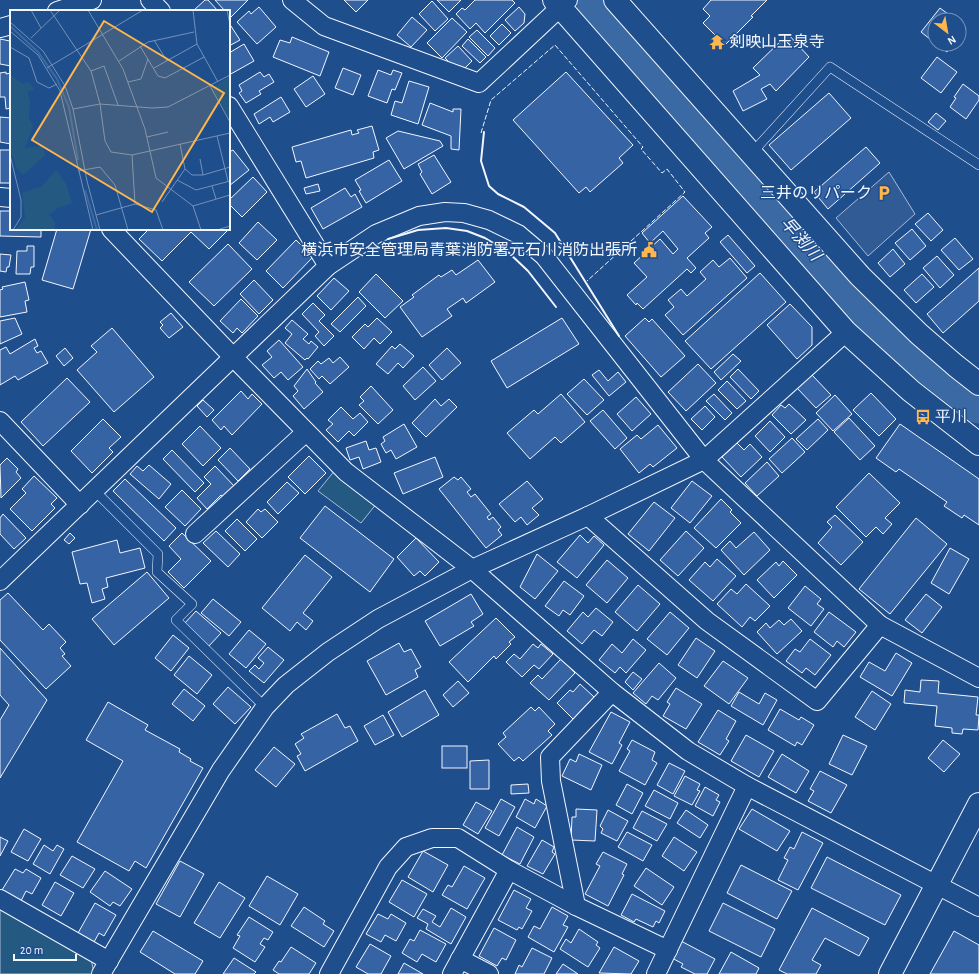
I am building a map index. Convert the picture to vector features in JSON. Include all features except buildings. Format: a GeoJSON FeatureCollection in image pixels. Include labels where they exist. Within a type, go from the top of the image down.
{"type":"FeatureCollection","features":[{"type":"Feature","properties":{"kind":"main road"},"geometry":{"type":"LineString","coordinates":[[616,0],[860,276],[919,334],[979,384]]}},
{"type":"Feature","properties":{"kind":"main road"},"geometry":{"type":"LineString","coordinates":[[561,2],[846,332],[911,391],[979,444]]}},
{"type":"Feature","properties":{"kind":"main road"},"geometry":{"type":"LineString","coordinates":[[890,974],[979,804]]}},
{"type":"Feature","properties":{"kind":"street"},"geometry":{"type":"LineString","coordinates":[[60,10],[92,0]]}},
{"type":"Feature","properties":{"kind":"street"},"geometry":{"type":"LineString","coordinates":[[150,0],[160,10]]}},
{"type":"Feature","properties":{"kind":"street"},"geometry":{"type":"LineString","coordinates":[[292,0],[324,26],[478,83],[561,2]]}},
{"type":"Feature","properties":{"kind":"street"},"geometry":{"type":"LineString","coordinates":[[0,28],[10,25]]}},
{"type":"Feature","properties":{"kind":"street"},"geometry":{"type":"LineString","coordinates":[[230,108],[328,266]]}},
{"type":"Feature","properties":{"kind":"street"},"geometry":{"type":"LineString","coordinates":[[0,197],[10,198]]}},
{"type":"Feature","properties":{"kind":"street"},"geometry":{"type":"LineString","coordinates":[[0,581],[328,266],[376,234],[419,216],[445,212],[464,213],[489,220],[518,234],[544,256],[704,460],[880,626],[979,678]]}},
{"type":"Feature","properties":{"kind":"street"},"geometry":{"type":"LineString","coordinates":[[112,230],[233,357],[346,472],[472,570],[612,692],[688,750],[747,786],[979,907]]}},
{"type":"Feature","properties":{"kind":"street"},"geometry":{"type":"LineString","coordinates":[[0,899],[105,968],[221,770],[265,707],[286,685],[328,652],[378,620],[472,570],[704,460],[846,332]]}},
{"type":"Feature","properties":{"kind":"street"},"geometry":{"type":"LineString","coordinates":[[0,421],[80,505]]}},
{"type":"Feature","properties":{"kind":"street"},"geometry":{"type":"LineString","coordinates":[[195,534],[306,432]]}},
{"type":"Feature","properties":{"kind":"street"},"geometry":{"type":"LineString","coordinates":[[588,516],[707,621],[817,701],[880,626]]}},
{"type":"Feature","properties":{"kind":"street"},"geometry":{"type":"LineString","coordinates":[[576,906],[550,781],[550,757],[612,692]]}},
{"type":"Feature","properties":{"kind":"street"},"geometry":{"type":"LineString","coordinates":[[656,974],[747,786]]}},
{"type":"Feature","properties":{"kind":"street"},"geometry":{"type":"LineString","coordinates":[[329,974],[388,867],[406,847],[432,838],[458,838],[509,870],[576,906],[668,950]]}},
{"type":"Feature","properties":{"kind":"street"},"geometry":{"type":"LineString","coordinates":[[489,974],[456,966],[509,870]]}},
{"type":"Feature","properties":{"kind":"lane"},"geometry":{"type":"LineString","coordinates":[[751,154],[830,67],[979,165]]}},
{"type":"Feature","properties":{"kind":"lane"},"geometry":{"type":"LineString","coordinates":[[95,491],[158,554],[157,572],[192,604],[176,620],[265,707]]}},
{"type":"Feature","properties":{"kind":"shaded area","name":"三井のリパーク"},"geometry":{"type":"Polygon","coordinates":[[[889,172],[915,214],[868,256],[836,218],[889,172]]]}},
{"type":"Feature","properties":{"kind":"shaded area"},"geometry":{"type":"Polygon","coordinates":[[[336,469],[377,503],[361,523],[318,491],[336,469]]]}},
{"type":"Feature","properties":{"kind":"shaded area"},"geometry":{"type":"Polygon","coordinates":[[[0,904],[91,958],[94,974],[0,974],[0,904]]]}},
{"type":"Feature","properties":{"kind":"waterway","name":"早渕川"},"geometry":{"type":"LineString","coordinates":[[594,0],[878,326],[979,405]]}},
{"type":"Feature","properties":{"kind":"fence"},"geometry":{"type":"LineString","coordinates":[[481,133],[491,100],[555,45],[643,147],[641,149],[662,173],[667,169],[685,192],[587,281]]}},
{"type":"Feature","properties":{"kind":"wall"},"geometry":{"type":"LineString","coordinates":[[484,132],[481,161],[489,186],[498,194],[524,207],[555,233],[619,336]]}},
{"type":"Feature","properties":{"kind":"wall"},"geometry":{"type":"LineString","coordinates":[[388,239],[418,230],[446,228],[467,231],[485,238],[508,252],[528,271],[556,307]]}},
{"type":"Feature","properties":{"kind":"place","name":"剣映山玉泉寺"},"geometry":{"type":"Point","coordinates":[717,42]}},
{"type":"Feature","properties":{"kind":"place","name":"三井のリパーク"},"geometry":{"type":"Point","coordinates":[884,193]}},
{"type":"Feature","properties":{"kind":"place","name":"横浜市安全管理局青葉消防署元石川消防出張所"},"geometry":{"type":"Point","coordinates":[649,250]}},
{"type":"Feature","properties":{"kind":"place","name":"平川"},"geometry":{"type":"Point","coordinates":[923,417]}}]}
